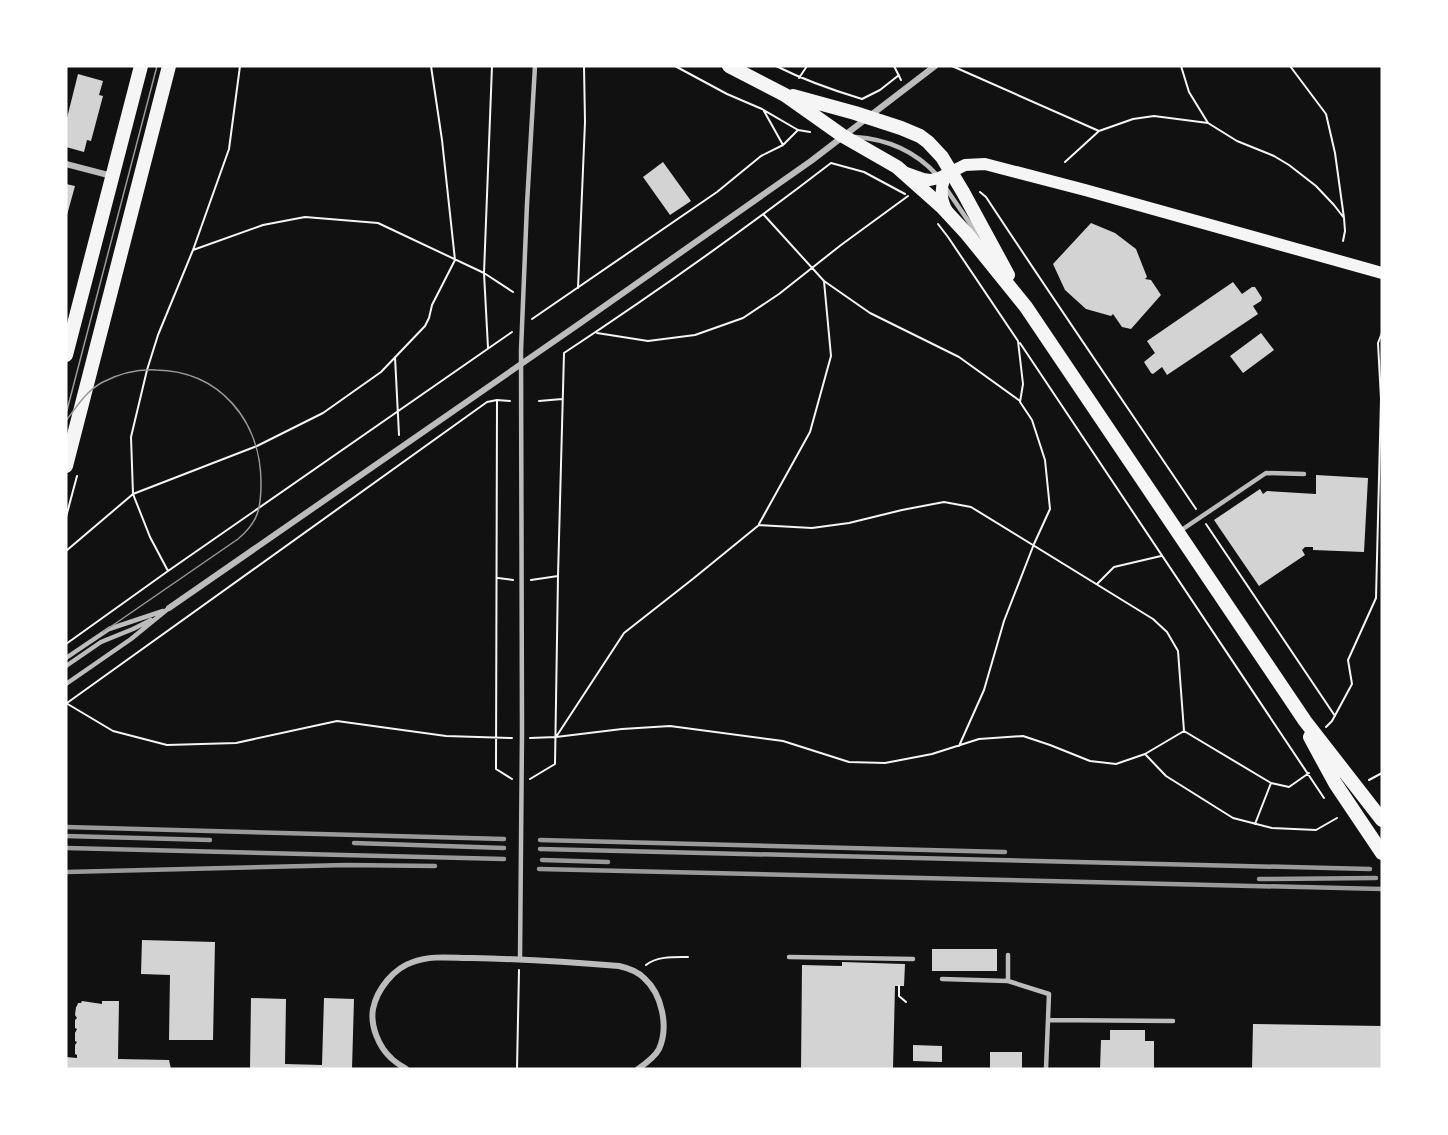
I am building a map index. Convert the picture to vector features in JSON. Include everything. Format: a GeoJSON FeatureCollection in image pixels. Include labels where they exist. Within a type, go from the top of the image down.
{"type":"FeatureCollection","features":[{"type":"Feature","properties":{"kind":"main road"},"geometry":{"type":"LineString","coordinates":[[66,355],[141,66]]}},
{"type":"Feature","properties":{"kind":"main road"},"geometry":{"type":"LineString","coordinates":[[66,466],[169,66]]}},
{"type":"Feature","properties":{"kind":"main road"},"geometry":{"type":"LineString","coordinates":[[729,66],[785,95],[843,136],[889,161],[903,171],[967,234],[1026,307],[1305,721],[1382,820]]}},
{"type":"Feature","properties":{"kind":"main road"},"geometry":{"type":"LineString","coordinates":[[785,95],[818,102],[920,136],[937,151],[944,177],[943,202],[950,215]]}},
{"type":"Feature","properties":{"kind":"main road"},"geometry":{"type":"LineString","coordinates":[[903,171],[930,180],[944,177],[970,164],[985,164],[1382,273]]}},
{"type":"Feature","properties":{"kind":"main road"},"geometry":{"type":"LineString","coordinates":[[944,177],[963,192],[1026,307]]}},
{"type":"Feature","properties":{"kind":"main road"},"geometry":{"type":"LineString","coordinates":[[1305,721],[1311,740],[1324,765],[1382,853]]}},
{"type":"Feature","properties":{"kind":"street"},"geometry":{"type":"LineString","coordinates":[[169,609],[812,160],[934,66]]}},
{"type":"Feature","properties":{"kind":"street"},"geometry":{"type":"LineString","coordinates":[[66,164],[112,177]]}},
{"type":"Feature","properties":{"kind":"street"},"geometry":{"type":"LineString","coordinates":[[406,1069],[391,1058],[379,1041],[373,1024],[373,1009],[378,994],[400,968],[429,957],[520,959],[619,966],[632,969],[644,977],[651,986],[663,1014],[663,1035],[658,1050],[638,1069]]}},
{"type":"Feature","properties":{"kind":"lane"},"geometry":{"type":"LineString","coordinates":[[520,959],[522,738],[520,363],[535,66]]}},
{"type":"Feature","properties":{"kind":"lane"},"geometry":{"type":"LineString","coordinates":[[843,136],[868,138],[899,146],[944,177]]}},
{"type":"Feature","properties":{"kind":"lane"},"geometry":{"type":"LineString","coordinates":[[1178,533],[1266,472],[1304,474]]}},
{"type":"Feature","properties":{"kind":"lane"},"geometry":{"type":"LineString","coordinates":[[66,658],[103,632],[120,624],[169,609]]}},
{"type":"Feature","properties":{"kind":"lane"},"geometry":{"type":"LineString","coordinates":[[66,666],[101,642],[141,626],[169,609]]}},
{"type":"Feature","properties":{"kind":"lane"},"geometry":{"type":"LineString","coordinates":[[66,684],[131,639],[169,609]]}},
{"type":"Feature","properties":{"kind":"lane"},"geometry":{"type":"LineString","coordinates":[[1008,956],[1008,981]]}},
{"type":"Feature","properties":{"kind":"lane"},"geometry":{"type":"LineString","coordinates":[[789,957],[913,959]]}},
{"type":"Feature","properties":{"kind":"lane"},"geometry":{"type":"LineString","coordinates":[[942,980],[1008,981],[1049,994],[1046,1069]]}},
{"type":"Feature","properties":{"kind":"lane"},"geometry":{"type":"LineString","coordinates":[[1048,1020],[1173,1021]]}},
{"type":"Feature","properties":{"kind":"path"},"geometry":{"type":"LineString","coordinates":[[168,571],[150,537],[134,494],[131,437],[158,335],[193,250],[229,149],[240,66]]}},
{"type":"Feature","properties":{"kind":"path"},"geometry":{"type":"LineString","coordinates":[[66,551],[134,494],[257,446],[323,413],[381,372],[425,326],[432,304],[455,260],[442,140],[431,66]]}},
{"type":"Feature","properties":{"kind":"path"},"geometry":{"type":"LineString","coordinates":[[66,644],[488,348],[484,273],[492,66]]}},
{"type":"Feature","properties":{"kind":"path"},"geometry":{"type":"LineString","coordinates":[[578,289],[585,122],[584,66]]}},
{"type":"Feature","properties":{"kind":"path"},"geometry":{"type":"LineString","coordinates":[[544,312],[717,192],[761,156],[783,145],[798,130],[762,109],[727,94],[675,66]]}},
{"type":"Feature","properties":{"kind":"path"},"geometry":{"type":"LineString","coordinates":[[776,66],[799,78],[862,99],[880,90],[899,75]]}},
{"type":"Feature","properties":{"kind":"path"},"geometry":{"type":"LineString","coordinates":[[799,78],[807,66]]}},
{"type":"Feature","properties":{"kind":"path"},"geometry":{"type":"LineString","coordinates":[[894,66],[906,89]]}},
{"type":"Feature","properties":{"kind":"path"},"geometry":{"type":"LineString","coordinates":[[952,66],[1099,131]]}},
{"type":"Feature","properties":{"kind":"path"},"geometry":{"type":"LineString","coordinates":[[1180,66],[1189,92],[1208,123]]}},
{"type":"Feature","properties":{"kind":"path"},"geometry":{"type":"LineString","coordinates":[[1290,66],[1326,114],[1335,153],[1344,218],[1343,241]]}},
{"type":"Feature","properties":{"kind":"path"},"geometry":{"type":"LineString","coordinates":[[762,109],[783,145]]}},
{"type":"Feature","properties":{"kind":"path"},"geometry":{"type":"LineString","coordinates":[[1065,162],[1099,131],[1133,119],[1154,116],[1208,123],[1237,141],[1274,156],[1289,165],[1316,186],[1344,218]]}},
{"type":"Feature","properties":{"kind":"path"},"geometry":{"type":"LineString","coordinates":[[497,400],[497,738],[495,770],[521,785],[555,764],[564,353],[597,333],[764,215],[831,163],[864,172],[908,196],[779,294],[742,318],[695,335],[648,340],[597,333]]}},
{"type":"Feature","properties":{"kind":"path"},"geometry":{"type":"LineString","coordinates":[[978,190],[986,196],[1335,716]]}},
{"type":"Feature","properties":{"kind":"path"},"geometry":{"type":"LineString","coordinates":[[764,215],[824,281],[870,313],[958,357],[1020,402],[1032,420],[1045,460],[1050,509],[1004,621],[984,690],[959,746]]}},
{"type":"Feature","properties":{"kind":"path"},"geometry":{"type":"LineString","coordinates":[[193,250],[263,225],[305,217],[378,223],[484,273],[524,300]]}},
{"type":"Feature","properties":{"kind":"path"},"geometry":{"type":"LineString","coordinates":[[937,223],[1324,798]]}},
{"type":"Feature","properties":{"kind":"path"},"geometry":{"type":"LineString","coordinates":[[556,738],[624,633],[759,525],[810,432],[831,356],[824,281]]}},
{"type":"Feature","properties":{"kind":"path"},"geometry":{"type":"LineString","coordinates":[[1317,735],[1332,721],[1352,684],[1348,660],[1376,598],[1381,399],[1378,343],[1382,333]]}},
{"type":"Feature","properties":{"kind":"path"},"geometry":{"type":"LineString","coordinates":[[1018,341],[1023,384],[1020,402]]}},
{"type":"Feature","properties":{"kind":"path"},"geometry":{"type":"LineString","coordinates":[[395,357],[398,411]]}},
{"type":"Feature","properties":{"kind":"path"},"geometry":{"type":"LineString","coordinates":[[539,400],[562,399]]}},
{"type":"Feature","properties":{"kind":"path"},"geometry":{"type":"LineString","coordinates":[[510,401],[487,402],[66,703],[113,731],[167,745],[236,743],[337,721],[446,736],[497,738],[556,738],[622,729],[670,726],[783,741],[849,762],[873,763],[885,763],[932,754],[979,739],[1023,736],[1090,761],[1116,764],[1145,754],[1184,731]]}},
{"type":"Feature","properties":{"kind":"path"},"geometry":{"type":"LineString","coordinates":[[759,525],[812,528],[849,523],[944,502],[971,507],[1153,619],[1167,632],[1178,651],[1184,731]]}},
{"type":"Feature","properties":{"kind":"path"},"geometry":{"type":"LineString","coordinates":[[1097,584],[1114,567],[1161,556]]}},
{"type":"Feature","properties":{"kind":"path"},"geometry":{"type":"LineString","coordinates":[[1184,731],[1271,783],[1289,787],[1324,765]]}},
{"type":"Feature","properties":{"kind":"path"},"geometry":{"type":"LineString","coordinates":[[1145,754],[1166,776],[1233,818],[1272,828],[1316,830],[1337,818]]}},
{"type":"Feature","properties":{"kind":"path"},"geometry":{"type":"LineString","coordinates":[[1255,824],[1271,783]]}},
{"type":"Feature","properties":{"kind":"path"},"geometry":{"type":"LineString","coordinates":[[637,973],[650,962],[670,957],[688,957]]}},
{"type":"Feature","properties":{"kind":"path"},"geometry":{"type":"LineString","coordinates":[[517,1069],[518,982]]}},
{"type":"Feature","properties":{"kind":"path"},"geometry":{"type":"LineString","coordinates":[[899,986],[899,996],[906,1002]]}},
{"type":"Feature","properties":{"kind":"building"},"geometry":{"type":"Polygon","coordinates":[[[78,74],[103,81],[99,95],[103,96],[91,141],[87,140],[84,152],[66,147],[66,122],[78,74]]]}},
{"type":"Feature","properties":{"kind":"building"},"geometry":{"type":"Polygon","coordinates":[[[663,162],[691,201],[670,215],[643,177],[663,162]]]}},
{"type":"Feature","properties":{"kind":"building"},"geometry":{"type":"Polygon","coordinates":[[[66,184],[75,186],[67,215],[66,215],[66,184]]]}},
{"type":"Feature","properties":{"kind":"building"},"geometry":{"type":"Polygon","coordinates":[[[1091,223],[1115,233],[1136,249],[1147,277],[1145,279],[1151,280],[1161,295],[1131,329],[1122,327],[1113,314],[1111,316],[1086,309],[1065,290],[1053,264],[1091,223]]]}},
{"type":"Feature","properties":{"kind":"building"},"geometry":{"type":"Polygon","coordinates":[[[1233,282],[1242,294],[1255,287],[1262,298],[1253,306],[1258,314],[1167,375],[1162,367],[1153,374],[1151,373],[1144,362],[1155,353],[1147,341],[1233,282]]]}},
{"type":"Feature","properties":{"kind":"building"},"geometry":{"type":"Polygon","coordinates":[[[1261,333],[1274,350],[1243,373],[1230,356],[1261,333]]]}},
{"type":"Feature","properties":{"kind":"building"},"geometry":{"type":"Polygon","coordinates":[[[1316,475],[1368,478],[1364,552],[1313,550],[1313,547],[1305,547],[1302,550],[1305,555],[1259,586],[1214,520],[1260,489],[1263,494],[1267,491],[1316,494],[1316,475]]]}},
{"type":"Feature","properties":{"kind":"building"},"geometry":{"type":"Polygon","coordinates":[[[142,940],[215,942],[213,1040],[169,1040],[170,975],[141,974],[142,940]]]}},
{"type":"Feature","properties":{"kind":"building"},"geometry":{"type":"Polygon","coordinates":[[[932,949],[997,949],[997,971],[932,971],[932,949]]]}},
{"type":"Feature","properties":{"kind":"building"},"geometry":{"type":"Polygon","coordinates":[[[842,962],[905,964],[904,986],[895,986],[893,1069],[801,1069],[802,965],[842,966],[842,962]]]}},
{"type":"Feature","properties":{"kind":"building"},"geometry":{"type":"Polygon","coordinates":[[[251,998],[286,999],[285,1064],[322,1065],[324,998],[354,999],[352,1069],[250,1069],[251,998]]]}},
{"type":"Feature","properties":{"kind":"building"},"geometry":{"type":"Polygon","coordinates":[[[82,1001],[102,1004],[102,1001],[119,1001],[118,1059],[169,1060],[171,1069],[66,1069],[66,1057],[77,1058],[75,1020],[77,1018],[75,1015],[78,1003],[82,1001]]]}},
{"type":"Feature","properties":{"kind":"building"},"geometry":{"type":"Polygon","coordinates":[[[1253,1024],[1382,1026],[1382,1069],[1252,1069],[1253,1024]]]}},
{"type":"Feature","properties":{"kind":"building"},"geometry":{"type":"Polygon","coordinates":[[[1110,1030],[1145,1030],[1145,1041],[1154,1041],[1154,1069],[1100,1069],[1101,1040],[1110,1040],[1110,1030]]]}},
{"type":"Feature","properties":{"kind":"building"},"geometry":{"type":"Polygon","coordinates":[[[913,1045],[942,1046],[942,1062],[913,1061],[913,1045]]]}},
{"type":"Feature","properties":{"kind":"building"},"geometry":{"type":"Polygon","coordinates":[[[990,1052],[1022,1052],[1022,1069],[990,1069],[990,1052]]]}},
{"type":"Feature","properties":{"kind":"tram line"},"geometry":{"type":"LineString","coordinates":[[66,414],[157,66]]}},
{"type":"Feature","properties":{"kind":"tram line"},"geometry":{"type":"LineString","coordinates":[[66,421],[87,394],[97,385],[109,379],[143,370],[179,373],[199,379],[217,390],[232,404],[245,420],[254,439],[259,460],[261,483],[259,508],[254,521],[245,533],[103,632]]}},
{"type":"Feature","properties":{"kind":"railway"},"geometry":{"type":"LineString","coordinates":[[66,827],[504,839]]}},
{"type":"Feature","properties":{"kind":"railway"},"geometry":{"type":"LineString","coordinates":[[66,836],[210,840]]}},
{"type":"Feature","properties":{"kind":"railway"},"geometry":{"type":"LineString","coordinates":[[540,840],[1005,852]]}},
{"type":"Feature","properties":{"kind":"railway"},"geometry":{"type":"LineString","coordinates":[[354,843],[504,848]]}},
{"type":"Feature","properties":{"kind":"railway"},"geometry":{"type":"LineString","coordinates":[[66,848],[504,859]]}},
{"type":"Feature","properties":{"kind":"railway"},"geometry":{"type":"LineString","coordinates":[[540,849],[1370,869]]}},
{"type":"Feature","properties":{"kind":"railway"},"geometry":{"type":"LineString","coordinates":[[542,860],[608,862]]}},
{"type":"Feature","properties":{"kind":"railway"},"geometry":{"type":"LineString","coordinates":[[66,872],[346,865],[435,866]]}},
{"type":"Feature","properties":{"kind":"railway"},"geometry":{"type":"LineString","coordinates":[[539,869],[1382,889]]}},
{"type":"Feature","properties":{"kind":"railway"},"geometry":{"type":"LineString","coordinates":[[1259,879],[1376,878]]}}]}
